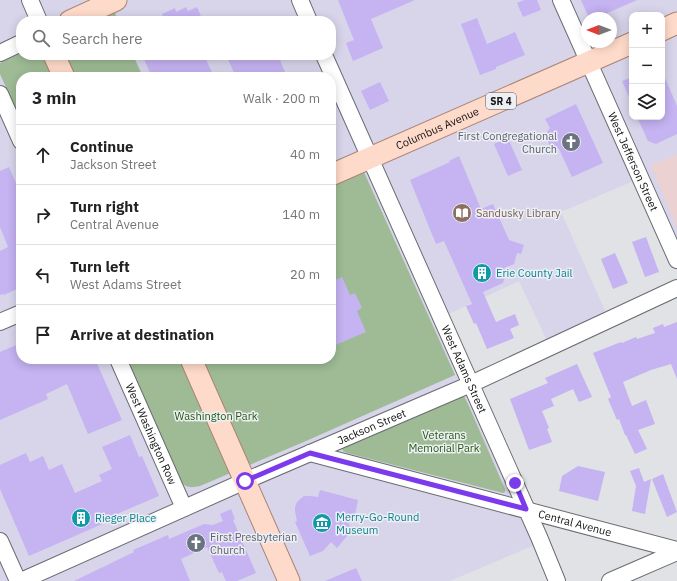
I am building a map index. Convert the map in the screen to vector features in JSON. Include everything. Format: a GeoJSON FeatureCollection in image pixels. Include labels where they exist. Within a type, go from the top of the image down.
{"type":"FeatureCollection","features":[{"type":"Feature","properties":{"kind":"main road"},"geometry":{"type":"LineString","coordinates":[[81,16],[117,0]]}},
{"type":"Feature","properties":{"kind":"main road"},"geometry":{"type":"LineString","coordinates":[[665,29],[677,23]]}},
{"type":"Feature","properties":{"kind":"main road","name":"Columbus Avenue"},"geometry":{"type":"LineString","coordinates":[[336,173],[629,44]]}},
{"type":"Feature","properties":{"kind":"main road"},"geometry":{"type":"LineString","coordinates":[[56,60],[62,72]]}},
{"type":"Feature","properties":{"kind":"main road"},"geometry":{"type":"LineString","coordinates":[[193,364],[289,581]]}},
{"type":"Feature","properties":{"kind":"street"},"geometry":{"type":"LineString","coordinates":[[30,0],[37,16]]}},
{"type":"Feature","properties":{"kind":"street"},"geometry":{"type":"LineString","coordinates":[[300,0],[307,16]]}},
{"type":"Feature","properties":{"kind":"street","name":"West Jefferson Street"},"geometry":{"type":"LineString","coordinates":[[561,0],[677,260]]}},
{"type":"Feature","properties":{"kind":"street"},"geometry":{"type":"LineString","coordinates":[[0,53],[16,45]]}},
{"type":"Feature","properties":{"kind":"street","name":"West Adams Street"},"geometry":{"type":"LineString","coordinates":[[326,60],[332,72]]}},
{"type":"Feature","properties":{"kind":"street","name":"West Adams Street"},"geometry":{"type":"LineString","coordinates":[[336,82],[557,581]]}},
{"type":"Feature","properties":{"kind":"street"},"geometry":{"type":"LineString","coordinates":[[0,94],[16,130]]}},
{"type":"Feature","properties":{"kind":"street","name":"Jackson Street"},"geometry":{"type":"LineString","coordinates":[[21,581],[245,481],[470,384],[677,288]]}},
{"type":"Feature","properties":{"kind":"street"},"geometry":{"type":"LineString","coordinates":[[0,322],[16,315]]}},
{"type":"Feature","properties":{"kind":"street","name":"West Washington Row"},"geometry":{"type":"LineString","coordinates":[[120,364],[184,508]]}},
{"type":"Feature","properties":{"kind":"street","name":"Central Avenue"},"geometry":{"type":"LineString","coordinates":[[310,453],[526,509],[677,551]]}},
{"type":"Feature","properties":{"kind":"street"},"geometry":{"type":"LineString","coordinates":[[0,541],[18,581]]}},
{"type":"Feature","properties":{"kind":"street"},"geometry":{"type":"LineString","coordinates":[[610,581],[677,551]]}},
{"type":"Feature","properties":{"kind":"shaded area"},"geometry":{"type":"Polygon","coordinates":[[[0,0],[677,0],[677,270],[636,180],[561,212],[608,317],[549,345],[519,281],[438,319],[537,544],[450,581],[0,581],[0,0]]]}},
{"type":"Feature","properties":{"kind":"shaded area"},"geometry":{"type":"Polygon","coordinates":[[[677,155],[677,229],[651,165],[677,155]]]}},
{"type":"Feature","properties":{"kind":"green space"},"geometry":{"type":"Polygon","coordinates":[[[114,10],[116,16],[100,16],[114,10]]]}},
{"type":"Feature","properties":{"kind":"green space"},"geometry":{"type":"Polygon","coordinates":[[[16,55],[16,60],[135,60],[141,72],[16,72],[16,110],[0,74],[0,63],[16,55]]]}},
{"type":"Feature","properties":{"kind":"green space","name":"Washington Park"},"geometry":{"type":"Polygon","coordinates":[[[364,172],[455,375],[200,486],[191,487],[184,485],[180,481],[129,364],[336,364],[336,184],[364,172]]]}},
{"type":"Feature","properties":{"kind":"green space","name":"Veterans Memorial Park"},"geometry":{"type":"Polygon","coordinates":[[[462,395],[468,404],[505,489],[505,492],[503,493],[343,451],[342,448],[462,395]]]}},
{"type":"Feature","properties":{"kind":"building"},"geometry":{"type":"Polygon","coordinates":[[[338,0],[415,0],[371,19],[383,48],[353,61],[346,43],[354,40],[338,0]]]}},
{"type":"Feature","properties":{"kind":"building"},"geometry":{"type":"Polygon","coordinates":[[[524,0],[537,0],[541,10],[523,17],[517,3],[524,0]]]}},
{"type":"Feature","properties":{"kind":"building"},"geometry":{"type":"Polygon","coordinates":[[[581,0],[637,0],[610,12],[586,12],[581,0]]]}},
{"type":"Feature","properties":{"kind":"building"},"geometry":{"type":"Polygon","coordinates":[[[186,7],[188,11],[197,7],[201,16],[163,16],[162,14],[175,8],[176,12],[186,7]]]}},
{"type":"Feature","properties":{"kind":"building"},"geometry":{"type":"Polygon","coordinates":[[[477,18],[487,44],[515,32],[525,55],[480,75],[461,24],[477,18]]]}},
{"type":"Feature","properties":{"kind":"building"},"geometry":{"type":"Polygon","coordinates":[[[144,60],[206,60],[212,72],[150,72],[144,60]]]}},
{"type":"Feature","properties":{"kind":"building"},"geometry":{"type":"Polygon","coordinates":[[[228,60],[280,60],[285,72],[234,72],[228,60]]]}},
{"type":"Feature","properties":{"kind":"building"},"geometry":{"type":"Polygon","coordinates":[[[629,78],[629,97],[622,81],[629,78]]]}},
{"type":"Feature","properties":{"kind":"building"},"geometry":{"type":"Polygon","coordinates":[[[665,78],[677,106],[677,134],[656,144],[648,141],[638,120],[665,120],[665,78]]]}},
{"type":"Feature","properties":{"kind":"building"},"geometry":{"type":"Polygon","coordinates":[[[380,82],[389,101],[370,110],[361,91],[380,82]]]}},
{"type":"Feature","properties":{"kind":"building","name":"First Congregational Church"},"geometry":{"type":"Polygon","coordinates":[[[576,104],[603,163],[572,177],[559,149],[551,148],[545,135],[550,128],[545,119],[576,104]]]}},
{"type":"Feature","properties":{"kind":"building"},"geometry":{"type":"Polygon","coordinates":[[[508,138],[522,170],[508,176],[494,144],[508,138]]]}},
{"type":"Feature","properties":{"kind":"building","name":"Sandusky Library"},"geometry":{"type":"Polygon","coordinates":[[[459,156],[481,209],[493,204],[509,240],[524,245],[521,254],[517,253],[514,264],[504,268],[506,273],[503,283],[483,292],[496,322],[515,314],[519,325],[510,329],[514,338],[487,349],[476,323],[474,324],[466,306],[472,304],[444,241],[436,244],[410,180],[450,162],[449,161],[459,156]]]}},
{"type":"Feature","properties":{"kind":"building"},"geometry":{"type":"Polygon","coordinates":[[[9,167],[16,183],[16,289],[4,295],[0,295],[0,251],[8,247],[0,227],[0,171],[9,167]]]}},
{"type":"Feature","properties":{"kind":"building"},"geometry":{"type":"Polygon","coordinates":[[[646,237],[659,272],[645,277],[632,242],[646,237]]]}},
{"type":"Feature","properties":{"kind":"building"},"geometry":{"type":"Polygon","coordinates":[[[615,253],[628,283],[613,289],[601,259],[615,253]]]}},
{"type":"Feature","properties":{"kind":"building"},"geometry":{"type":"Polygon","coordinates":[[[342,277],[350,295],[355,293],[362,308],[357,311],[366,332],[336,345],[336,280],[342,277]]]}},
{"type":"Feature","properties":{"kind":"building"},"geometry":{"type":"Polygon","coordinates":[[[677,322],[677,379],[671,364],[651,370],[623,382],[632,406],[646,400],[655,424],[638,430],[647,449],[635,454],[608,399],[611,397],[593,353],[636,337],[637,339],[655,333],[653,328],[663,324],[664,327],[677,322]]]}},
{"type":"Feature","properties":{"kind":"building"},"geometry":{"type":"Polygon","coordinates":[[[16,345],[16,364],[97,364],[122,420],[88,434],[67,384],[46,394],[48,399],[0,420],[0,352],[16,345]]]}},
{"type":"Feature","properties":{"kind":"building"},"geometry":{"type":"Polygon","coordinates":[[[577,364],[592,397],[579,402],[573,389],[551,399],[554,406],[542,411],[549,428],[547,429],[552,442],[529,450],[510,399],[548,383],[545,378],[577,364]]]}},
{"type":"Feature","properties":{"kind":"building"},"geometry":{"type":"Polygon","coordinates":[[[130,435],[139,457],[142,456],[159,496],[105,519],[107,522],[29,556],[0,489],[0,465],[26,453],[30,462],[43,456],[49,470],[62,464],[75,493],[102,481],[99,475],[112,469],[102,447],[130,435]]]}},
{"type":"Feature","properties":{"kind":"building"},"geometry":{"type":"Polygon","coordinates":[[[578,466],[605,472],[598,501],[559,491],[562,476],[578,466]]]}},
{"type":"Feature","properties":{"kind":"building"},"geometry":{"type":"Polygon","coordinates":[[[639,468],[644,482],[651,479],[645,514],[632,511],[636,486],[630,471],[639,468]]]}},
{"type":"Feature","properties":{"kind":"building"},"geometry":{"type":"Polygon","coordinates":[[[663,474],[677,512],[667,517],[652,479],[663,474]]]}},
{"type":"Feature","properties":{"kind":"building","name":"Merry-Go-Round Museum"},"geometry":{"type":"Polygon","coordinates":[[[320,490],[358,500],[355,515],[348,523],[353,529],[337,548],[331,542],[323,551],[310,556],[295,522],[297,521],[295,507],[297,502],[304,496],[318,497],[320,490]]]}},
{"type":"Feature","properties":{"kind":"building","name":"First Presbyterian Church"},"geometry":{"type":"Polygon","coordinates":[[[231,509],[235,519],[233,520],[256,573],[237,581],[226,581],[222,572],[219,573],[207,547],[181,559],[190,581],[74,581],[134,552],[133,550],[168,535],[169,539],[204,524],[213,525],[223,521],[220,514],[231,509]]]}},
{"type":"Feature","properties":{"kind":"building"},"geometry":{"type":"Polygon","coordinates":[[[356,568],[362,581],[325,581],[356,568]]]}},
{"type":"Feature","properties":{"kind":"place","name":"First Congregational Church"},"geometry":{"type":"Point","coordinates":[571,142]}},
{"type":"Feature","properties":{"kind":"place","name":"Sandusky Library"},"geometry":{"type":"Point","coordinates":[462,213]}},
{"type":"Feature","properties":{"kind":"place","name":"Erie County Jail"},"geometry":{"type":"Point","coordinates":[482,273]}},
{"type":"Feature","properties":{"kind":"place","name":"Rieger Place"},"geometry":{"type":"Point","coordinates":[81,518]}},
{"type":"Feature","properties":{"kind":"place","name":"Merry-Go-Round Museum"},"geometry":{"type":"Point","coordinates":[322,523]}},
{"type":"Feature","properties":{"kind":"place","name":"First Presbyterian Church"},"geometry":{"type":"Point","coordinates":[196,543]}},
{"type":"Feature","properties":{"kind":"route"},"geometry":{"type":"LineString","coordinates":[[245,481],[310,453],[526,509],[515,483]]}}]}
